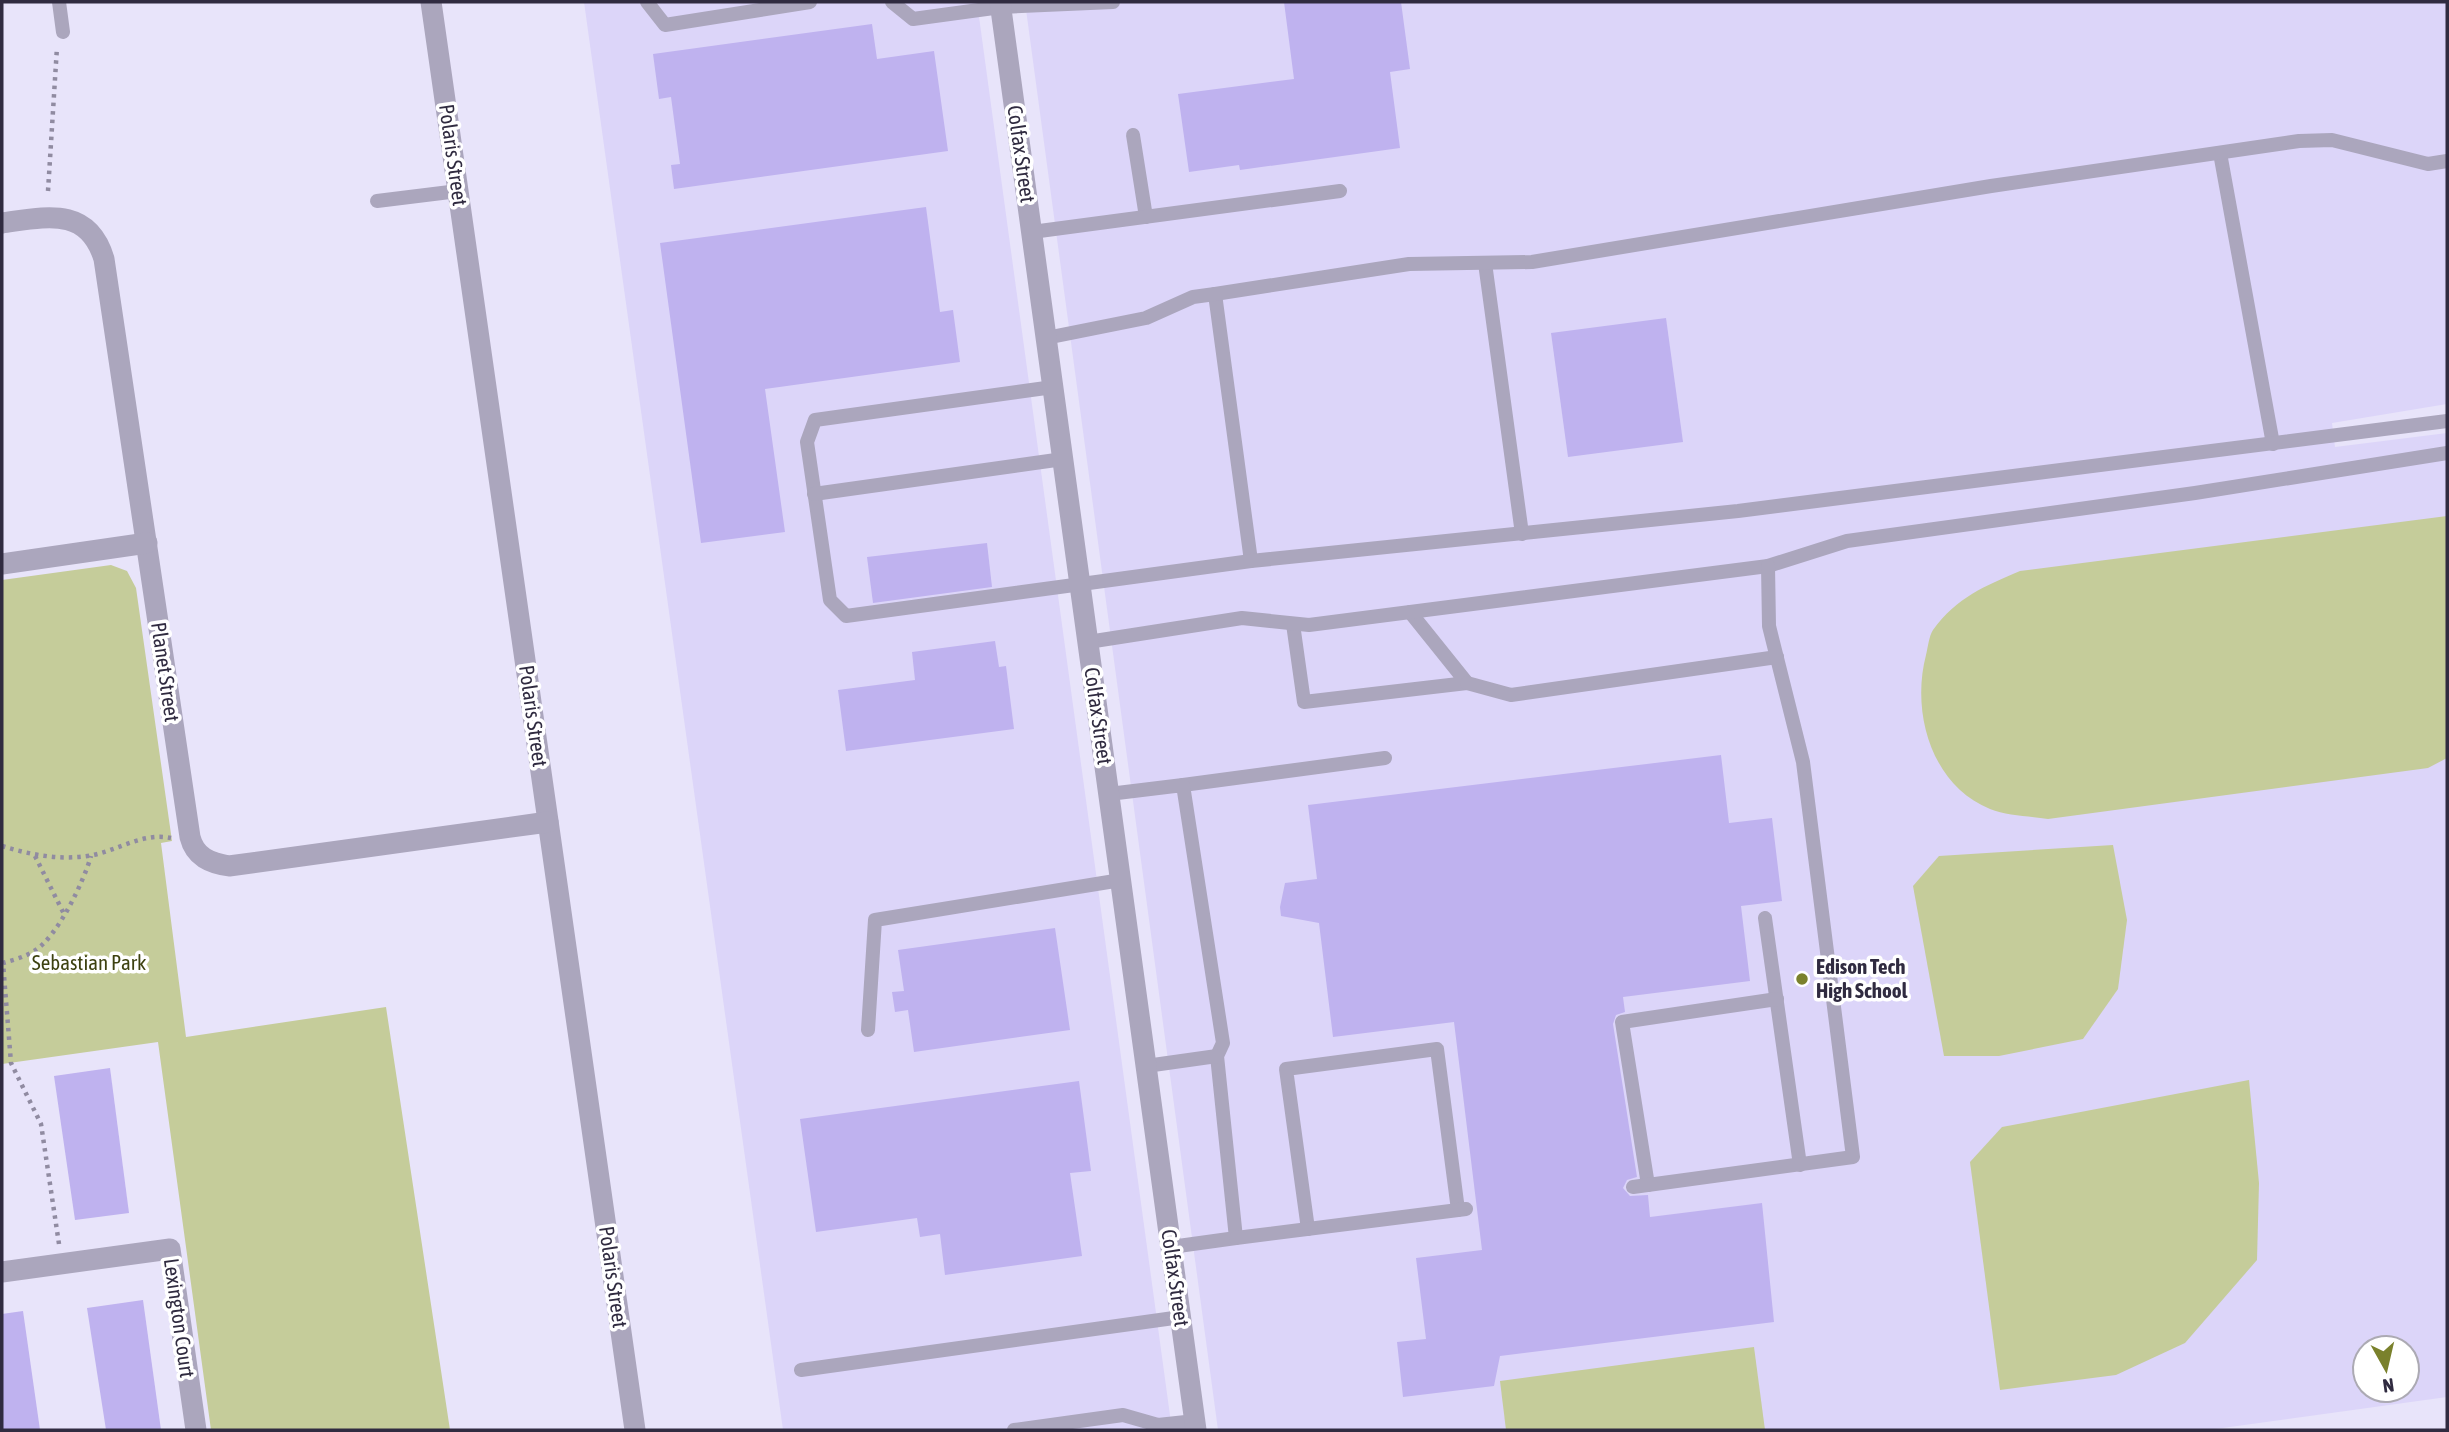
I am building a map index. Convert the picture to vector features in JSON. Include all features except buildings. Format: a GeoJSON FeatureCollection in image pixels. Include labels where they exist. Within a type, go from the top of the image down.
{"type":"FeatureCollection","features":[{"type":"Feature","properties":{"kind":"street","name":"Polaris Street"},"geometry":{"type":"LineString","coordinates":[[430,2],[635,1430]]}},
{"type":"Feature","properties":{"kind":"street","name":"Colfax Street"},"geometry":{"type":"LineString","coordinates":[[1000,4],[1196,1426]]}},
{"type":"Feature","properties":{"kind":"street","name":"Planet Street"},"geometry":{"type":"LineString","coordinates":[[2,223],[61,218],[89,230],[99,242],[104,259],[190,837],[197,854],[216,864],[229,866],[548,822]]}},
{"type":"Feature","properties":{"kind":"street"},"geometry":{"type":"LineString","coordinates":[[2,564],[147,543]]}},
{"type":"Feature","properties":{"kind":"street","name":"Lexington Court"},"geometry":{"type":"LineString","coordinates":[[2,1272],[170,1249],[196,1430]]}},
{"type":"Feature","properties":{"kind":"lane"},"geometry":{"type":"LineString","coordinates":[[59,2],[63,32]]}},
{"type":"Feature","properties":{"kind":"lane"},"geometry":{"type":"LineString","coordinates":[[647,2],[665,25],[810,2]]}},
{"type":"Feature","properties":{"kind":"lane"},"geometry":{"type":"LineString","coordinates":[[892,2],[913,19],[1000,4],[1111,2]]}},
{"type":"Feature","properties":{"kind":"lane"},"geometry":{"type":"LineString","coordinates":[[1133,135],[1146,217]]}},
{"type":"Feature","properties":{"kind":"lane"},"geometry":{"type":"LineString","coordinates":[[1046,338],[1146,318],[1193,297],[1409,264],[1532,262],[1991,186],[2220,153],[2332,139],[2428,164],[2447,161]]}},
{"type":"Feature","properties":{"kind":"lane"},"geometry":{"type":"LineString","coordinates":[[2220,153],[2273,444]]}},
{"type":"Feature","properties":{"kind":"lane"},"geometry":{"type":"LineString","coordinates":[[377,201],[458,191]]}},
{"type":"Feature","properties":{"kind":"lane"},"geometry":{"type":"LineString","coordinates":[[1032,232],[1340,191]]}},
{"type":"Feature","properties":{"kind":"lane"},"geometry":{"type":"LineString","coordinates":[[1485,263],[1522,534]]}},
{"type":"Feature","properties":{"kind":"lane"},"geometry":{"type":"LineString","coordinates":[[1214,294],[1251,561]]}},
{"type":"Feature","properties":{"kind":"lane"},"geometry":{"type":"LineString","coordinates":[[1053,387],[814,420],[807,442],[830,600],[846,616],[1251,561],[1752,509],[2447,421]]}},
{"type":"Feature","properties":{"kind":"lane"},"geometry":{"type":"LineString","coordinates":[[1088,642],[1242,618],[1309,625],[1768,566],[1847,541],[2195,493],[2447,453]]}},
{"type":"Feature","properties":{"kind":"lane"},"geometry":{"type":"LineString","coordinates":[[814,494],[1063,459]]}},
{"type":"Feature","properties":{"kind":"lane"},"geometry":{"type":"LineString","coordinates":[[1768,566],[1769,626],[1803,762],[1853,1157],[1640,1186],[1622,1022],[1777,999]]}},
{"type":"Feature","properties":{"kind":"lane"},"geometry":{"type":"LineString","coordinates":[[1410,612],[1466,683]]}},
{"type":"Feature","properties":{"kind":"lane"},"geometry":{"type":"LineString","coordinates":[[1293,624],[1304,702],[1466,683],[1511,695],[1777,657]]}},
{"type":"Feature","properties":{"kind":"lane"},"geometry":{"type":"LineString","coordinates":[[1109,794],[1385,758]]}},
{"type":"Feature","properties":{"kind":"lane"},"geometry":{"type":"LineString","coordinates":[[1183,785],[1223,1043],[1217,1056],[1236,1238]]}},
{"type":"Feature","properties":{"kind":"lane"},"geometry":{"type":"LineString","coordinates":[[867,1030],[875,920],[1121,880]]}},
{"type":"Feature","properties":{"kind":"lane"},"geometry":{"type":"LineString","coordinates":[[1765,918],[1800,1164]]}},
{"type":"Feature","properties":{"kind":"lane"},"geometry":{"type":"LineString","coordinates":[[1171,1247],[1462,1210],[1437,1049],[1286,1069],[1308,1229]]}},
{"type":"Feature","properties":{"kind":"lane"},"geometry":{"type":"LineString","coordinates":[[1146,1066],[1217,1056]]}},
{"type":"Feature","properties":{"kind":"lane"},"geometry":{"type":"LineString","coordinates":[[801,1370],[1181,1317]]}},
{"type":"Feature","properties":{"kind":"lane"},"geometry":{"type":"LineString","coordinates":[[1014,1430],[1123,1415],[1157,1425],[1196,1426]]}},
{"type":"Feature","properties":{"kind":"path"},"geometry":{"type":"LineString","coordinates":[[48,191],[57,35],[63,32]]}},
{"type":"Feature","properties":{"kind":"path"},"geometry":{"type":"LineString","coordinates":[[2,846],[35,856],[91,856],[128,843],[172,838]]}},
{"type":"Feature","properties":{"kind":"path"},"geometry":{"type":"LineString","coordinates":[[35,856],[64,914]]}},
{"type":"Feature","properties":{"kind":"path"},"geometry":{"type":"LineString","coordinates":[[57,1234],[41,1124],[10,1063],[2,963],[35,951],[45,942],[64,914],[91,856]]}},
{"type":"Feature","properties":{"kind":"shaded area"},"geometry":{"type":"Polygon","coordinates":[[[584,2],[977,2],[1172,1430],[783,1430],[584,2]]]}},
{"type":"Feature","properties":{"kind":"shaded area","name":"Edison Tech High School"},"geometry":{"type":"Polygon","coordinates":[[[1025,2],[2447,2],[2447,404],[2332,423],[2335,447],[2447,433],[2447,1397],[2421,1401],[2421,1334],[2351,1334],[2351,1404],[2396,1404],[2208,1430],[1218,1430],[1025,2]]]}},
{"type":"Feature","properties":{"kind":"green space"},"geometry":{"type":"Polygon","coordinates":[[[2447,516],[2447,758],[2428,768],[2048,819],[1997,811],[1970,798],[1953,783],[1930,744],[1921,700],[1922,677],[1932,632],[1962,601],[2007,576],[2020,571],[2447,516]]]}},
{"type":"Feature","properties":{"kind":"green space","name":"Sebastian Park"},"geometry":{"type":"Polygon","coordinates":[[[111,565],[127,571],[136,588],[172,841],[161,843],[186,1037],[386,1007],[450,1430],[211,1430],[158,1042],[2,1064],[2,580],[111,565]]]}},
{"type":"Feature","properties":{"kind":"green space"},"geometry":{"type":"Polygon","coordinates":[[[2113,845],[2127,920],[2118,989],[2083,1039],[1999,1056],[1944,1056],[1913,886],[1939,856],[2113,845]]]}},
{"type":"Feature","properties":{"kind":"green space"},"geometry":{"type":"Polygon","coordinates":[[[2249,1080],[2259,1183],[2257,1260],[2185,1343],[2116,1375],[2000,1390],[1970,1162],[2002,1127],[2249,1080]]]}},
{"type":"Feature","properties":{"kind":"green space"},"geometry":{"type":"Polygon","coordinates":[[[1754,1347],[1765,1430],[1506,1430],[1500,1381],[1754,1347]]]}},
{"type":"Feature","properties":{"kind":"place","name":"Edison Tech High School"},"geometry":{"type":"Point","coordinates":[1802,979]}}]}
